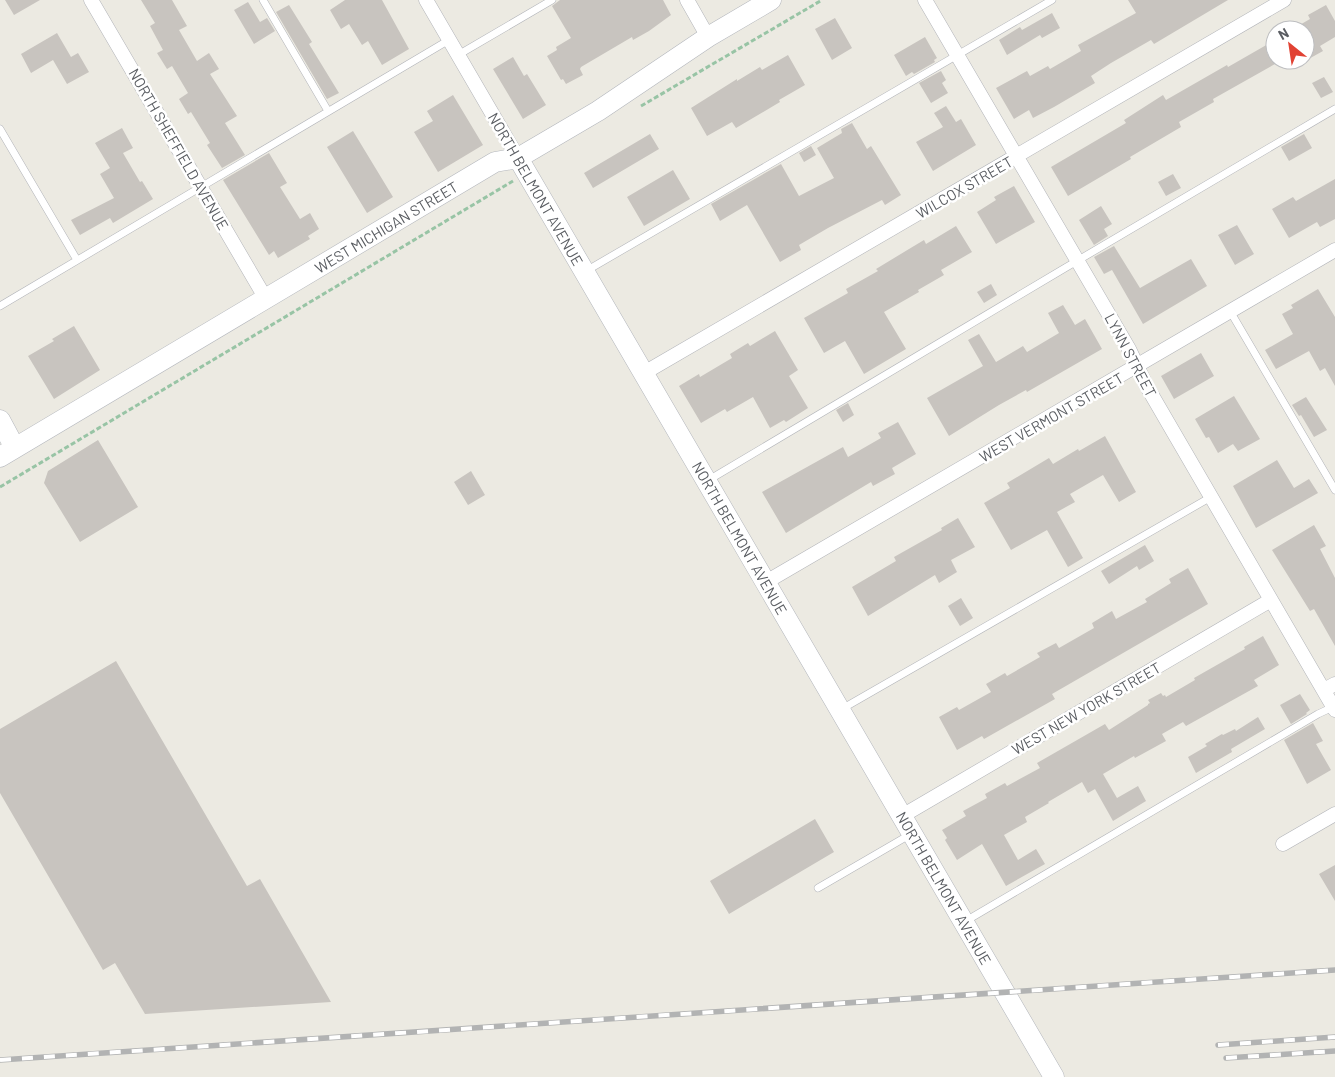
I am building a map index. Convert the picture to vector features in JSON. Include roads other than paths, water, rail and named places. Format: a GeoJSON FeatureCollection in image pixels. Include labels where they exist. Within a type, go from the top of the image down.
{"type":"FeatureCollection","features":[{"type":"Feature","properties":{"kind":"main road","name":"WEST MICHIGAN STREET"},"geometry":{"type":"LineString","coordinates":[[8,452],[495,162],[518,158],[611,103],[708,37],[771,0]]}},
{"type":"Feature","properties":{"kind":"main road","name":"NORTH BELMONT AVENUE"},"geometry":{"type":"LineString","coordinates":[[518,158],[1054,1077]]}},
{"type":"Feature","properties":{"kind":"main road"},"geometry":{"type":"LineString","coordinates":[[0,420],[8,452]]}},
{"type":"Feature","properties":{"kind":"street","name":"NORTH SHEFFIELD AVENUE"},"geometry":{"type":"LineString","coordinates":[[91,0],[266,299]]}},
{"type":"Feature","properties":{"kind":"street","name":"NORTH BELMONT AVENUE"},"geometry":{"type":"LineString","coordinates":[[426,0],[518,158]]}},
{"type":"Feature","properties":{"kind":"street"},"geometry":{"type":"LineString","coordinates":[[687,0],[708,37]]}},
{"type":"Feature","properties":{"kind":"street","name":"LYNN STREET"},"geometry":{"type":"LineString","coordinates":[[925,0],[1078,260],[1129,349],[1146,385],[1271,600],[1329,687],[1334,708]]}},
{"type":"Feature","properties":{"kind":"street","name":"WILCOX STREET"},"geometry":{"type":"LineString","coordinates":[[644,373],[1284,0]]}},
{"type":"Feature","properties":{"kind":"street","name":"WEST VERMONT STREET"},"geometry":{"type":"LineString","coordinates":[[766,582],[1138,367],[1230,311],[1333,256]]}},
{"type":"Feature","properties":{"kind":"street","name":"WEST NEW YORK STREET"},"geometry":{"type":"LineString","coordinates":[[902,816],[1271,600]]}},
{"type":"Feature","properties":{"kind":"street"},"geometry":{"type":"LineString","coordinates":[[1283,844],[1335,814]]}},
{"type":"Feature","properties":{"kind":"lane"},"geometry":{"type":"LineString","coordinates":[[263,0],[328,111]]}},
{"type":"Feature","properties":{"kind":"lane"},"geometry":{"type":"LineString","coordinates":[[458,55],[552,0]]}},
{"type":"Feature","properties":{"kind":"lane"},"geometry":{"type":"LineString","coordinates":[[585,272],[1052,0]]}},
{"type":"Feature","properties":{"kind":"lane"},"geometry":{"type":"LineString","coordinates":[[0,306],[449,40]]}},
{"type":"Feature","properties":{"kind":"lane"},"geometry":{"type":"LineString","coordinates":[[706,481],[1335,109]]}},
{"type":"Feature","properties":{"kind":"lane"},"geometry":{"type":"LineString","coordinates":[[0,129],[77,260]]}},
{"type":"Feature","properties":{"kind":"lane"},"geometry":{"type":"LineString","coordinates":[[1230,311],[1335,490]]}},
{"type":"Feature","properties":{"kind":"lane"},"geometry":{"type":"LineString","coordinates":[[840,710],[1211,497]]}},
{"type":"Feature","properties":{"kind":"lane"},"geometry":{"type":"LineString","coordinates":[[964,922],[1318,714],[1334,708]]}},
{"type":"Feature","properties":{"kind":"lane"},"geometry":{"type":"LineString","coordinates":[[818,888],[912,834]]}},
{"type":"Feature","properties":{"kind":"railway"},"geometry":{"type":"LineString","coordinates":[[0,1060],[1335,970]]}},
{"type":"Feature","properties":{"kind":"railway"},"geometry":{"type":"LineString","coordinates":[[1218,1045],[1335,1037]]}},
{"type":"Feature","properties":{"kind":"railway"},"geometry":{"type":"LineString","coordinates":[[1226,1058],[1335,1051]]}}]}
